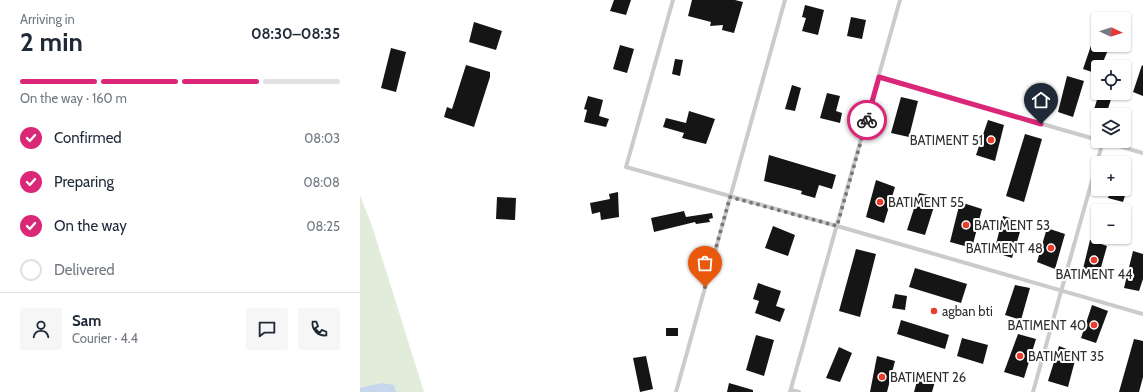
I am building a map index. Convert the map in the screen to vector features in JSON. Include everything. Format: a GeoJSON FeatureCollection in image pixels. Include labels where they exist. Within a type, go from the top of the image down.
{"type":"FeatureCollection","features":[{"type":"Feature","properties":{"kind":"lane"},"geometry":{"type":"LineString","coordinates":[[673,0],[626,167],[1143,314]]}},
{"type":"Feature","properties":{"kind":"lane"},"geometry":{"type":"LineString","coordinates":[[676,392],[786,0]]}},
{"type":"Feature","properties":{"kind":"lane"},"geometry":{"type":"LineString","coordinates":[[799,392],[791,391],[900,0]]}},
{"type":"Feature","properties":{"kind":"lane"},"geometry":{"type":"LineString","coordinates":[[879,77],[1091,138]]}},
{"type":"Feature","properties":{"kind":"lane"},"geometry":{"type":"LineString","coordinates":[[1033,392],[1100,148]]}},
{"type":"Feature","properties":{"kind":"lane"},"geometry":{"type":"LineString","coordinates":[[1126,148],[1143,153]]}},
{"type":"Feature","properties":{"kind":"green space"},"geometry":{"type":"Polygon","coordinates":[[[360,195],[372,226],[424,392],[360,392],[360,195]]]}},
{"type":"Feature","properties":{"kind":"water"},"geometry":{"type":"Polygon","coordinates":[[[381,383],[394,385],[396,392],[360,392],[360,388],[381,383]]]}},
{"type":"Feature","properties":{"kind":"building"},"geometry":{"type":"Polygon","coordinates":[[[614,0],[631,0],[626,15],[610,11],[614,0]]]}},
{"type":"Feature","properties":{"kind":"building"},"geometry":{"type":"Polygon","coordinates":[[[692,0],[735,0],[743,2],[734,33],[722,30],[723,25],[710,26],[711,22],[688,16],[692,0]]]}},
{"type":"Feature","properties":{"kind":"building"},"geometry":{"type":"Polygon","coordinates":[[[805,5],[824,10],[818,35],[802,31],[806,18],[802,17],[805,5]]]}},
{"type":"Feature","properties":{"kind":"building"},"geometry":{"type":"Polygon","coordinates":[[[851,17],[866,20],[862,39],[847,36],[851,17]]]}},
{"type":"Feature","properties":{"kind":"building"},"geometry":{"type":"Polygon","coordinates":[[[474,22],[502,31],[496,50],[469,42],[474,22]]]}},
{"type":"Feature","properties":{"kind":"building"},"geometry":{"type":"Polygon","coordinates":[[[620,45],[634,49],[627,73],[613,69],[620,45]]]}},
{"type":"Feature","properties":{"kind":"building"},"geometry":{"type":"Polygon","coordinates":[[[1091,46],[1091,52],[1107,52],[1104,60],[1091,60],[1091,72],[1083,69],[1091,46]]]}},
{"type":"Feature","properties":{"kind":"building"},"geometry":{"type":"Polygon","coordinates":[[[391,48],[406,52],[396,92],[381,88],[391,48]]]}},
{"type":"Feature","properties":{"kind":"building"},"geometry":{"type":"Polygon","coordinates":[[[675,59],[683,60],[680,76],[672,74],[675,59]]]}},
{"type":"Feature","properties":{"kind":"building"},"geometry":{"type":"Polygon","coordinates":[[[466,65],[490,72],[490,77],[474,127],[444,117],[447,107],[452,109],[466,65]]]}},
{"type":"Feature","properties":{"kind":"building"},"geometry":{"type":"Polygon","coordinates":[[[1142,65],[1143,66],[1143,96],[1133,92],[1142,65]]]}},
{"type":"Feature","properties":{"kind":"building"},"geometry":{"type":"Polygon","coordinates":[[[1067,76],[1084,81],[1073,117],[1058,112],[1067,76]]]}},
{"type":"Feature","properties":{"kind":"building"},"geometry":{"type":"Polygon","coordinates":[[[792,85],[801,88],[795,111],[785,109],[792,85]]]}},
{"type":"Feature","properties":{"kind":"building"},"geometry":{"type":"Polygon","coordinates":[[[827,93],[840,96],[836,111],[842,113],[840,123],[820,118],[827,93]]]}},
{"type":"Feature","properties":{"kind":"building"},"geometry":{"type":"Polygon","coordinates":[[[588,96],[603,100],[599,116],[609,119],[606,127],[584,122],[587,110],[584,109],[588,96]]]}},
{"type":"Feature","properties":{"kind":"building"},"geometry":{"type":"Polygon","coordinates":[[[901,97],[918,101],[909,137],[891,133],[901,97]]]}},
{"type":"Feature","properties":{"kind":"building"},"geometry":{"type":"Polygon","coordinates":[[[1097,100],[1111,100],[1108,108],[1094,108],[1097,100]]]}},
{"type":"Feature","properties":{"kind":"building"},"geometry":{"type":"Polygon","coordinates":[[[689,111],[715,119],[706,144],[682,138],[684,133],[663,127],[666,118],[686,123],[689,111]]]}},
{"type":"Feature","properties":{"kind":"building","name":"BATIMENT 51"},"geometry":{"type":"Polygon","coordinates":[[[988,120],[1004,125],[995,161],[976,155],[988,120]]]}},
{"type":"Feature","properties":{"kind":"building"},"geometry":{"type":"Polygon","coordinates":[[[1025,134],[1042,139],[1024,202],[1006,196],[1025,134]]]}},
{"type":"Feature","properties":{"kind":"building"},"geometry":{"type":"Polygon","coordinates":[[[769,155],[836,175],[832,189],[819,185],[815,198],[801,194],[802,191],[764,181],[769,155]]]}},
{"type":"Feature","properties":{"kind":"building","name":"BATIMENT 55"},"geometry":{"type":"Polygon","coordinates":[[[876,180],[895,187],[884,223],[866,217],[876,180]]]}},
{"type":"Feature","properties":{"kind":"building"},"geometry":{"type":"Polygon","coordinates":[[[618,192],[619,217],[601,220],[600,212],[592,214],[590,203],[610,199],[609,194],[618,192]]]}},
{"type":"Feature","properties":{"kind":"building"},"geometry":{"type":"Polygon","coordinates":[[[919,193],[937,197],[925,235],[907,230],[919,193]]]}},
{"type":"Feature","properties":{"kind":"building"},"geometry":{"type":"Polygon","coordinates":[[[1109,196],[1125,196],[1123,202],[1108,198],[1109,196]]]}},
{"type":"Feature","properties":{"kind":"building"},"geometry":{"type":"Polygon","coordinates":[[[497,197],[516,198],[515,220],[496,219],[497,197]]]}},
{"type":"Feature","properties":{"kind":"building","name":"BATIMENT 53"},"geometry":{"type":"Polygon","coordinates":[[[960,202],[982,209],[972,248],[950,242],[960,202]]]}},
{"type":"Feature","properties":{"kind":"building"},"geometry":{"type":"Polygon","coordinates":[[[684,211],[686,217],[712,213],[713,218],[709,219],[710,222],[696,224],[695,222],[654,232],[651,218],[684,211]]]}},
{"type":"Feature","properties":{"kind":"building"},"geometry":{"type":"Polygon","coordinates":[[[1003,216],[1023,222],[1012,258],[994,252],[1003,216]]]}},
{"type":"Feature","properties":{"kind":"building"},"geometry":{"type":"Polygon","coordinates":[[[773,226],[795,235],[788,256],[765,248],[773,226]]]}},
{"type":"Feature","properties":{"kind":"building","name":"BATIMENT 48"},"geometry":{"type":"Polygon","coordinates":[[[1047,228],[1065,234],[1055,269],[1037,262],[1047,228]]]}},
{"type":"Feature","properties":{"kind":"building","name":"BATIMENT 44"},"geometry":{"type":"Polygon","coordinates":[[[1090,240],[1091,244],[1101,244],[1107,246],[1098,278],[1082,273],[1090,240]]]}},
{"type":"Feature","properties":{"kind":"building"},"geometry":{"type":"Polygon","coordinates":[[[856,249],[876,254],[860,317],[839,311],[856,249]]]}},
{"type":"Feature","properties":{"kind":"building"},"geometry":{"type":"Polygon","coordinates":[[[1133,251],[1143,254],[1143,279],[1139,291],[1124,288],[1133,251]]]}},
{"type":"Feature","properties":{"kind":"building"},"geometry":{"type":"Polygon","coordinates":[[[915,268],[967,284],[961,303],[909,287],[915,268]]]}},
{"type":"Feature","properties":{"kind":"building"},"geometry":{"type":"Polygon","coordinates":[[[758,283],[781,291],[776,306],[785,309],[780,322],[755,313],[759,301],[753,299],[758,283]]]}},
{"type":"Feature","properties":{"kind":"building"},"geometry":{"type":"Polygon","coordinates":[[[1015,285],[1030,288],[1021,320],[1005,315],[1015,285]]]}},
{"type":"Feature","properties":{"kind":"building"},"geometry":{"type":"Polygon","coordinates":[[[895,294],[907,296],[905,310],[892,308],[895,294]]]}},
{"type":"Feature","properties":{"kind":"building","name":"BATIMENT 40"},"geometry":{"type":"Polygon","coordinates":[[[1092,305],[1108,311],[1096,343],[1081,338],[1092,305]]]}},
{"type":"Feature","properties":{"kind":"building"},"geometry":{"type":"Polygon","coordinates":[[[901,320],[949,335],[945,349],[897,334],[901,320]]]}},
{"type":"Feature","properties":{"kind":"building"},"geometry":{"type":"Polygon","coordinates":[[[666,328],[678,328],[678,336],[666,336],[666,328]]]}},
{"type":"Feature","properties":{"kind":"building","name":"BATIMENT 35"},"geometry":{"type":"Polygon","coordinates":[[[1018,334],[1036,339],[1024,378],[1004,372],[1018,334]]]}},
{"type":"Feature","properties":{"kind":"building"},"geometry":{"type":"Polygon","coordinates":[[[756,335],[774,340],[764,376],[746,370],[756,335]]]}},
{"type":"Feature","properties":{"kind":"building"},"geometry":{"type":"Polygon","coordinates":[[[962,338],[988,345],[983,364],[957,356],[962,338]]]}},
{"type":"Feature","properties":{"kind":"building"},"geometry":{"type":"Polygon","coordinates":[[[1134,339],[1143,341],[1143,377],[1139,392],[1119,392],[1134,339]]]}},
{"type":"Feature","properties":{"kind":"building"},"geometry":{"type":"Polygon","coordinates":[[[1059,346],[1077,353],[1068,387],[1048,381],[1059,346]]]}},
{"type":"Feature","properties":{"kind":"building"},"geometry":{"type":"Polygon","coordinates":[[[839,347],[852,353],[840,382],[826,378],[839,347]]]}},
{"type":"Feature","properties":{"kind":"building"},"geometry":{"type":"Polygon","coordinates":[[[646,356],[653,389],[640,392],[633,358],[646,356]]]}},
{"type":"Feature","properties":{"kind":"building","name":"BATIMENT 26"},"geometry":{"type":"Polygon","coordinates":[[[877,356],[895,361],[887,392],[870,392],[877,356]]]}},
{"type":"Feature","properties":{"kind":"building"},"geometry":{"type":"Polygon","coordinates":[[[919,374],[936,378],[932,392],[914,392],[919,374]]]}},
{"type":"Feature","properties":{"kind":"building"},"geometry":{"type":"Polygon","coordinates":[[[729,383],[753,390],[753,392],[727,392],[729,383]]]}},
{"type":"Feature","properties":{"kind":"way so far"},"geometry":{"type":"LineString","coordinates":[[705,287],[730,197],[837,226],[867,120]]}},
{"type":"Feature","properties":{"kind":"place","name":"BATIMENT 51"},"geometry":{"type":"Point","coordinates":[991,140]}},
{"type":"Feature","properties":{"kind":"place","name":"BATIMENT 55"},"geometry":{"type":"Point","coordinates":[880,202]}},
{"type":"Feature","properties":{"kind":"place","name":"BATIMENT 53"},"geometry":{"type":"Point","coordinates":[966,225]}},
{"type":"Feature","properties":{"kind":"place","name":"BATIMENT 48"},"geometry":{"type":"Point","coordinates":[1051,248]}},
{"type":"Feature","properties":{"kind":"place","name":"BATIMENT 44"},"geometry":{"type":"Point","coordinates":[1094,260]}},
{"type":"Feature","properties":{"kind":"place","name":"agban bti"},"geometry":{"type":"Point","coordinates":[934,311]}},
{"type":"Feature","properties":{"kind":"place","name":"BATIMENT 40"},"geometry":{"type":"Point","coordinates":[1094,325]}},
{"type":"Feature","properties":{"kind":"place","name":"BATIMENT 35"},"geometry":{"type":"Point","coordinates":[1020,356]}},
{"type":"Feature","properties":{"kind":"place","name":"BATIMENT 26"},"geometry":{"type":"Point","coordinates":[882,377]}},
{"type":"Feature","properties":{"kind":"route"},"geometry":{"type":"LineString","coordinates":[[867,120],[879,77],[1041,124]]}}]}
